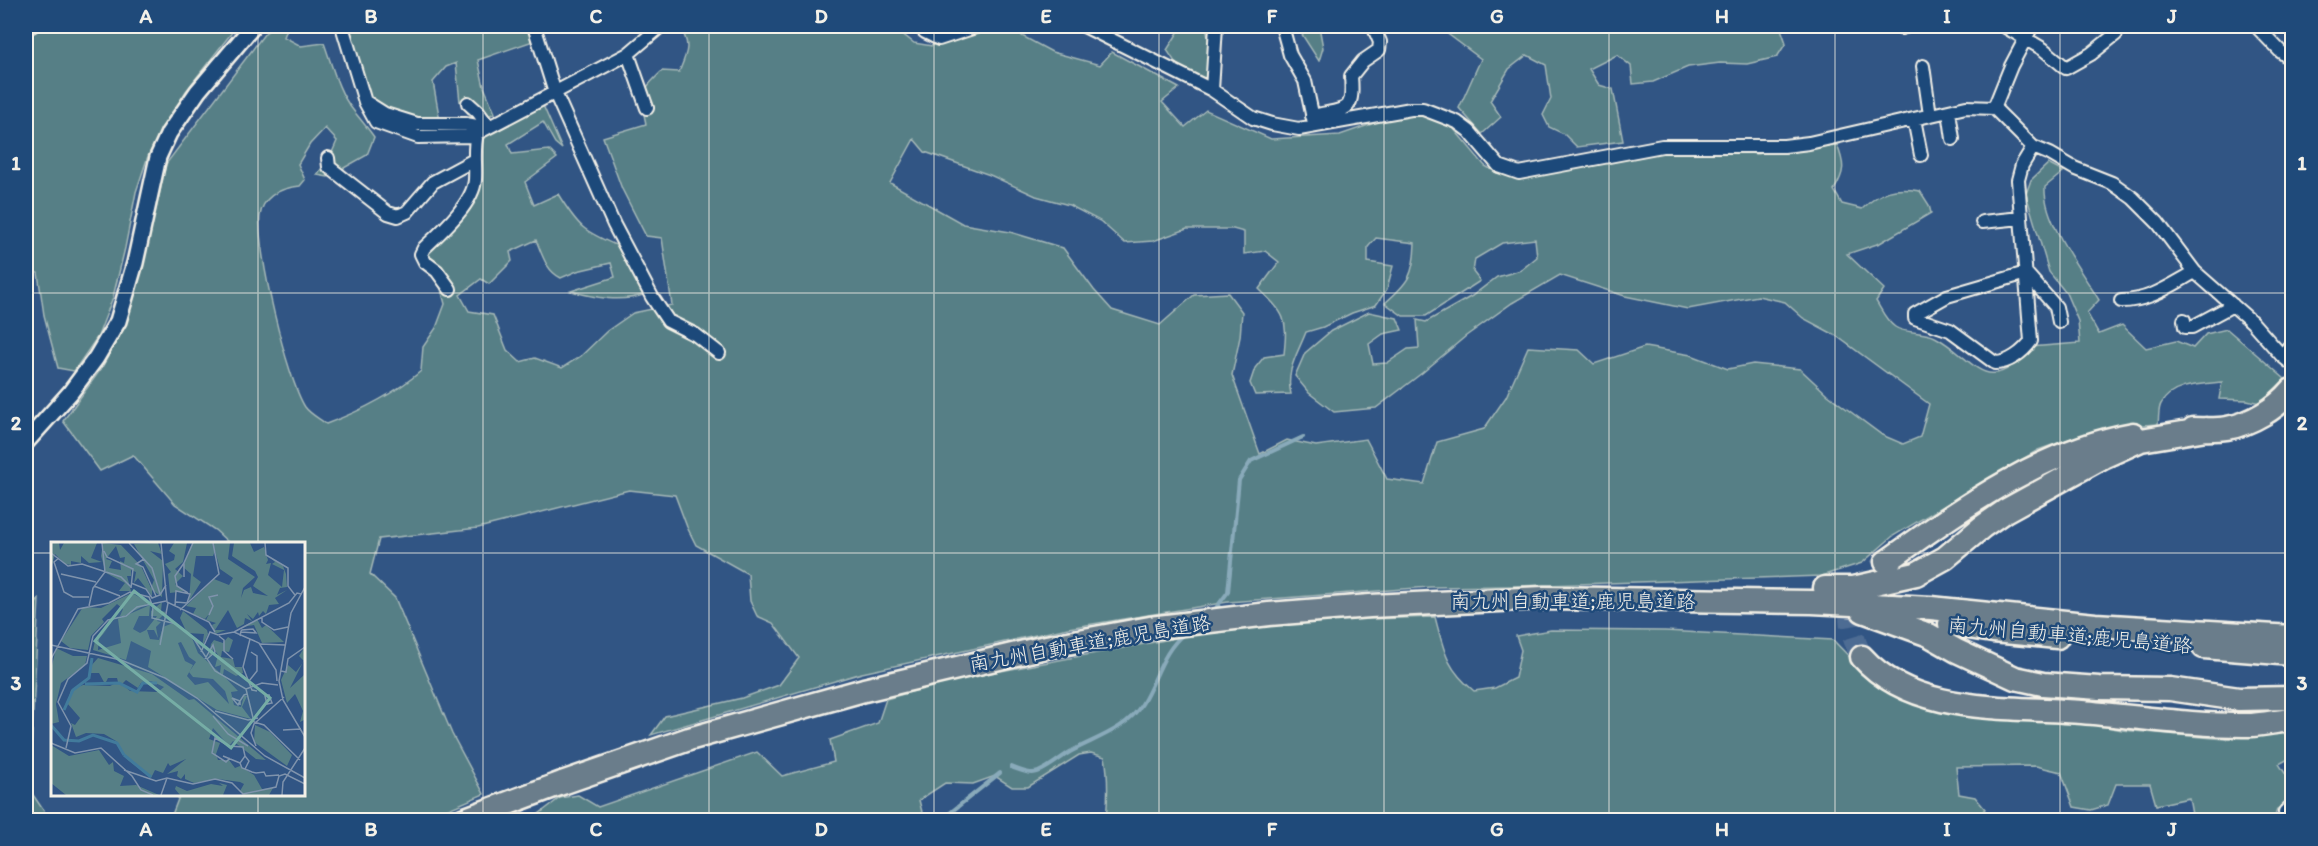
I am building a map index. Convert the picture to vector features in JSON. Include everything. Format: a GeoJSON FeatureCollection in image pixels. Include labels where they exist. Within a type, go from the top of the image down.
{"type":"FeatureCollection","features":[{"type":"Feature","properties":{"kind":"highway"},"geometry":{"type":"LineString","coordinates":[[1886,562],[2001,484],[2033,467],[2103,439],[2141,433],[2226,428],[2262,415],[2292,390]]}},
{"type":"Feature","properties":{"kind":"highway"},"geometry":{"type":"LineString","coordinates":[[1544,598],[1667,591],[1853,588],[1900,578],[1929,568],[1946,558],[1982,527],[2005,511],[2103,457],[2141,440],[2206,429]]}},
{"type":"Feature","properties":{"kind":"highway","name":"南九州自動車道;鹿児島道路"},"geometry":{"type":"LineString","coordinates":[[463,820],[689,739],[864,690],[1046,647],[1150,628],[1347,607],[1544,598],[1812,602],[1931,608],[2095,626],[2292,637]]}},
{"type":"Feature","properties":{"kind":"highway","name":"南九州自動車道;鹿児島道路"},"geometry":{"type":"LineString","coordinates":[[1812,602],[1992,631],[2292,654]]}},
{"type":"Feature","properties":{"kind":"highway"},"geometry":{"type":"LineString","coordinates":[[1861,610],[1929,635],[2007,675],[2043,684],[2170,689],[2239,699],[2292,698]]}},
{"type":"Feature","properties":{"kind":"highway"},"geometry":{"type":"LineString","coordinates":[[1862,657],[1874,670],[1915,692],[1986,708],[2081,712],[2166,721],[2253,725],[2292,720]]}},
{"type":"Feature","properties":{"kind":"street"},"geometry":{"type":"LineString","coordinates":[[26,28],[32,26]]}},
{"type":"Feature","properties":{"kind":"street"},"geometry":{"type":"LineString","coordinates":[[26,442],[70,393],[96,358],[118,321],[135,262],[158,157],[169,133],[198,91],[254,26]]}},
{"type":"Feature","properties":{"kind":"street"},"geometry":{"type":"LineString","coordinates":[[342,26],[365,102],[376,122],[418,137],[472,136],[628,54],[661,26]]}},
{"type":"Feature","properties":{"kind":"street"},"geometry":{"type":"LineString","coordinates":[[534,26],[555,93],[614,225],[652,297],[668,321],[696,334],[719,353]]}},
{"type":"Feature","properties":{"kind":"street"},"geometry":{"type":"LineString","coordinates":[[918,26],[939,39],[979,26]]}},
{"type":"Feature","properties":{"kind":"street"},"geometry":{"type":"LineString","coordinates":[[1084,26],[1212,90],[1253,118],[1299,129],[1346,108],[1352,101],[1351,76],[1363,61],[1378,50],[1380,42],[1373,26]]}},
{"type":"Feature","properties":{"kind":"street"},"geometry":{"type":"LineString","coordinates":[[1212,90],[1216,26]]}},
{"type":"Feature","properties":{"kind":"street"},"geometry":{"type":"LineString","coordinates":[[1282,26],[1290,55],[1305,81],[1314,121]]}},
{"type":"Feature","properties":{"kind":"street"},"geometry":{"type":"LineString","coordinates":[[1896,26],[1901,28],[1908,26]]}},
{"type":"Feature","properties":{"kind":"street"},"geometry":{"type":"LineString","coordinates":[[2006,26],[2025,37],[2066,68],[2091,54],[2116,34]]}},
{"type":"Feature","properties":{"kind":"street"},"geometry":{"type":"LineString","coordinates":[[1994,108],[2032,26]]}},
{"type":"Feature","properties":{"kind":"street"},"geometry":{"type":"LineString","coordinates":[[2256,26],[2292,60]]}},
{"type":"Feature","properties":{"kind":"street"},"geometry":{"type":"LineString","coordinates":[[628,54],[647,108]]}},
{"type":"Feature","properties":{"kind":"street"},"geometry":{"type":"LineString","coordinates":[[1923,66],[1930,115]]}},
{"type":"Feature","properties":{"kind":"street"},"geometry":{"type":"LineString","coordinates":[[450,289],[421,254],[467,202],[473,192],[474,146],[484,130],[478,111],[468,103]]}},
{"type":"Feature","properties":{"kind":"street"},"geometry":{"type":"LineString","coordinates":[[1314,121],[1423,109],[1457,122],[1469,131],[1499,166],[1519,172],[1662,146],[1784,146],[1809,143],[1949,111],[1966,108],[1994,108],[2033,147],[2074,168],[2112,183],[2133,198],[2158,223],[2194,272],[2252,322],[2292,364]]}},
{"type":"Feature","properties":{"kind":"street"},"geometry":{"type":"LineString","coordinates":[[1949,111],[1953,139]]}},
{"type":"Feature","properties":{"kind":"street"},"geometry":{"type":"LineString","coordinates":[[1914,118],[1921,155]]}},
{"type":"Feature","properties":{"kind":"street"},"geometry":{"type":"LineString","coordinates":[[2026,273],[1947,296],[1915,314],[1916,318],[1950,330],[1995,363],[2002,363],[2025,350],[2031,340],[2026,273],[2018,180],[2022,165],[2033,147]]}},
{"type":"Feature","properties":{"kind":"street"},"geometry":{"type":"LineString","coordinates":[[328,158],[329,167],[388,213],[398,216],[407,212],[434,182],[474,160]]}},
{"type":"Feature","properties":{"kind":"street"},"geometry":{"type":"LineString","coordinates":[[1982,222],[2021,218]]}},
{"type":"Feature","properties":{"kind":"street"},"geometry":{"type":"LineString","coordinates":[[2121,301],[2136,301],[2151,296],[2194,272]]}},
{"type":"Feature","properties":{"kind":"street"},"geometry":{"type":"LineString","coordinates":[[2026,273],[2056,307],[2059,322]]}},
{"type":"Feature","properties":{"kind":"street"},"geometry":{"type":"LineString","coordinates":[[2184,320],[2185,327],[2193,327],[2233,305]]}},
{"type":"Feature","properties":{"kind":"street"},"geometry":{"type":"LineString","coordinates":[[2282,356],[2292,343]]}},
{"type":"Feature","properties":{"kind":"street"},"geometry":{"type":"LineString","coordinates":[[2286,820],[2285,812],[2292,805]]}},
{"type":"Feature","properties":{"kind":"green space"},"geometry":{"type":"Polygon","coordinates":[[[26,26],[237,26],[186,91],[148,156],[136,192],[113,297],[98,336],[74,371],[58,368],[44,315],[38,273],[26,270],[26,26]]]}},
{"type":"Feature","properties":{"kind":"green space"},"geometry":{"type":"Polygon","coordinates":[[[275,26],[288,26],[284,37],[301,46],[324,43],[343,95],[374,137],[367,155],[328,177],[317,175],[331,155],[337,141],[325,128],[310,144],[298,164],[305,180],[300,186],[274,194],[265,203],[260,216],[260,233],[274,313],[290,370],[305,407],[326,424],[376,402],[421,371],[423,347],[436,328],[445,304],[438,278],[423,255],[454,220],[468,188],[471,156],[482,132],[542,103],[562,149],[555,143],[543,122],[508,144],[512,154],[549,150],[557,158],[525,182],[534,205],[558,194],[583,227],[620,247],[625,260],[646,294],[637,297],[608,298],[571,291],[615,277],[611,263],[577,271],[561,278],[548,267],[536,240],[510,252],[512,261],[489,284],[481,279],[460,295],[469,311],[493,315],[507,350],[520,362],[535,358],[562,368],[581,356],[607,331],[633,313],[672,305],[662,238],[646,236],[622,189],[603,137],[646,124],[642,99],[646,89],[662,71],[679,72],[684,59],[687,44],[679,26],[892,26],[914,43],[932,46],[968,26],[1017,26],[1022,36],[1052,52],[1100,65],[1112,52],[1179,88],[1162,102],[1185,127],[1206,110],[1271,139],[1340,135],[1389,118],[1416,113],[1448,122],[1485,166],[1497,173],[1567,162],[1638,144],[1684,143],[1756,154],[1837,145],[1843,168],[1834,190],[1842,204],[1862,209],[1882,194],[1903,189],[1920,191],[1929,205],[1931,213],[1880,243],[1847,254],[1884,289],[1876,301],[1886,318],[1899,329],[1935,337],[1981,370],[1991,373],[2002,371],[2015,363],[2030,347],[2080,343],[2078,321],[2066,293],[2049,272],[2026,194],[2031,180],[2048,164],[2063,172],[2045,187],[2050,215],[2064,245],[2099,300],[2087,313],[2099,334],[2122,325],[2146,348],[2176,341],[2193,348],[2206,334],[2227,329],[2285,379],[2260,403],[2219,399],[2222,382],[2188,386],[2172,392],[2161,404],[2158,424],[2114,427],[2038,450],[1893,536],[1862,563],[1821,576],[1430,587],[1228,602],[1068,628],[862,673],[651,735],[665,716],[742,698],[779,685],[799,658],[773,623],[757,616],[750,601],[748,574],[696,545],[675,495],[629,490],[478,528],[379,539],[370,574],[395,598],[452,734],[484,794],[423,820],[170,820],[180,795],[304,795],[304,542],[228,542],[215,530],[175,504],[133,455],[100,471],[63,421],[101,369],[125,326],[166,164],[265,33],[275,26]],[[914,139],[890,183],[963,224],[1010,232],[1063,248],[1112,310],[1160,325],[1194,295],[1228,293],[1242,312],[1240,337],[1232,375],[1260,454],[1287,440],[1316,446],[1366,439],[1387,479],[1424,484],[1437,442],[1484,429],[1506,397],[1528,347],[1579,350],[1594,364],[1645,347],[1691,355],[1728,369],[1753,364],[1800,369],[1828,395],[1882,435],[1903,444],[1920,437],[1929,404],[1835,335],[1803,318],[1785,302],[1758,296],[1688,309],[1625,296],[1560,275],[1512,303],[1466,336],[1376,408],[1334,412],[1309,393],[1295,376],[1305,353],[1331,331],[1369,312],[1397,318],[1402,330],[1383,334],[1369,344],[1373,364],[1387,363],[1408,349],[1419,348],[1417,320],[1426,322],[1472,296],[1497,277],[1521,270],[1537,257],[1535,239],[1502,243],[1475,259],[1473,272],[1480,281],[1426,316],[1403,316],[1385,303],[1409,277],[1415,243],[1376,238],[1368,247],[1368,262],[1393,266],[1387,289],[1376,305],[1306,332],[1291,370],[1291,394],[1255,395],[1250,383],[1255,368],[1264,357],[1284,354],[1285,324],[1279,311],[1259,289],[1279,262],[1265,251],[1244,254],[1244,232],[1233,229],[1187,229],[1153,241],[1125,243],[1100,221],[1069,205],[1036,196],[990,175],[925,152],[914,139]]]}},
{"type":"Feature","properties":{"kind":"green space"},"geometry":{"type":"Polygon","coordinates":[[[349,26],[531,26],[533,41],[478,60],[484,87],[495,113],[474,122],[460,102],[456,63],[446,67],[433,82],[440,121],[390,119],[356,92],[345,61],[341,30],[349,26]]]}},
{"type":"Feature","properties":{"kind":"green space"},"geometry":{"type":"Polygon","coordinates":[[[1182,26],[1206,26],[1211,55],[1205,79],[1179,68],[1167,50],[1182,26]]]}},
{"type":"Feature","properties":{"kind":"green space"},"geometry":{"type":"Polygon","coordinates":[[[1300,26],[1319,26],[1323,48],[1319,61],[1301,33],[1300,26]]]}},
{"type":"Feature","properties":{"kind":"green space"},"geometry":{"type":"Polygon","coordinates":[[[1437,26],[1780,26],[1786,43],[1777,57],[1747,64],[1720,63],[1688,67],[1653,82],[1633,84],[1631,66],[1617,55],[1589,69],[1599,85],[1613,89],[1623,141],[1577,147],[1564,134],[1549,127],[1543,115],[1551,99],[1546,65],[1527,55],[1509,69],[1490,101],[1501,117],[1482,134],[1459,108],[1481,59],[1437,26]]]}},
{"type":"Feature","properties":{"kind":"green space"},"geometry":{"type":"Polygon","coordinates":[[[39,599],[29,789],[50,820],[26,820],[26,617],[39,599]]]}},
{"type":"Feature","properties":{"kind":"green space"},"geometry":{"type":"Polygon","coordinates":[[[1435,617],[1447,658],[1457,675],[1474,691],[1495,688],[1515,678],[1521,650],[1516,636],[1551,630],[1665,631],[1833,640],[1870,678],[2122,730],[2225,739],[2292,729],[2292,757],[2279,764],[2292,784],[2292,801],[2277,809],[2274,820],[2193,820],[2189,798],[2156,805],[2150,784],[2116,784],[2108,805],[2091,810],[2074,807],[2061,772],[2036,766],[1956,767],[1959,794],[1975,797],[1985,809],[1974,820],[1106,820],[1108,789],[1105,757],[1091,753],[1079,755],[1028,787],[1012,787],[995,776],[973,784],[945,783],[919,800],[924,820],[531,820],[560,798],[578,795],[598,807],[757,752],[782,776],[834,762],[830,740],[878,723],[886,699],[953,680],[1213,631],[1338,620],[1435,617]]]}},
{"type":"Feature","properties":{"kind":"waterway"},"geometry":{"type":"LineString","coordinates":[[1213,612],[1228,592],[1239,480],[1251,461],[1303,437]]}},
{"type":"Feature","properties":{"kind":"waterway"},"geometry":{"type":"LineString","coordinates":[[1011,767],[1028,773],[1038,772],[1070,752],[1119,727],[1142,704],[1160,666],[1177,640],[1185,633]]}},
{"type":"Feature","properties":{"kind":"waterway"},"geometry":{"type":"LineString","coordinates":[[941,820],[1000,773]]}},
{"type":"Feature","properties":{"kind":"tunnel"},"geometry":{"type":"LineString","coordinates":[[1862,657],[1851,628],[1852,604],[1864,584],[1886,562]]}}]}
